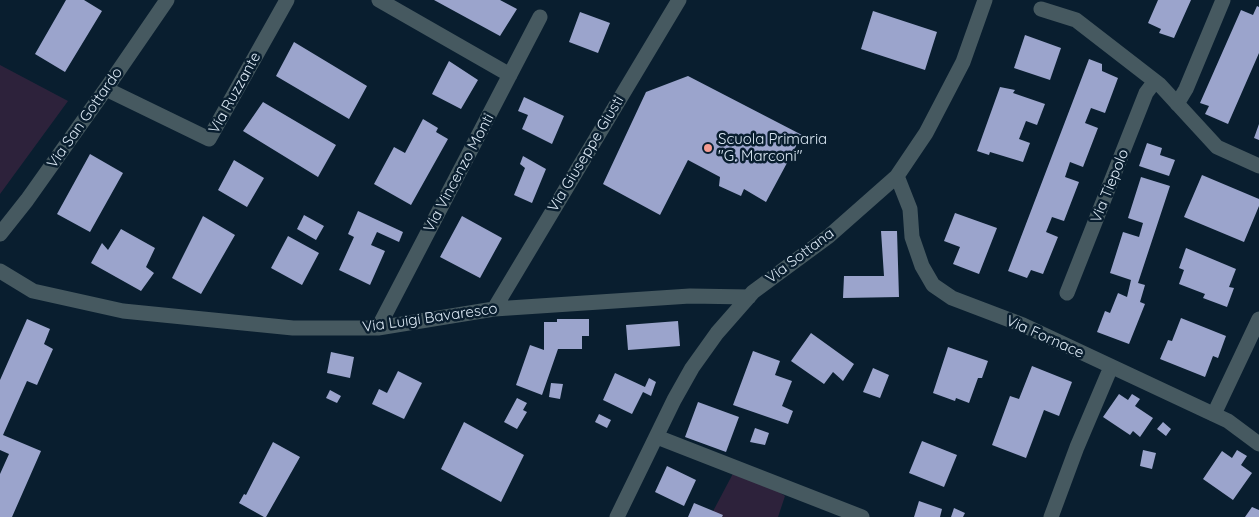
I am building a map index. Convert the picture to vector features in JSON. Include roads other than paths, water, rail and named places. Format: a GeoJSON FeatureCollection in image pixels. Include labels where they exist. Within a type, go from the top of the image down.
{"type":"FeatureCollection","features":[{"type":"Feature","properties":{"kind":"street","name":"Via San Gottardo"},"geometry":{"type":"LineString","coordinates":[[0,234],[27,200],[106,89],[166,0]]}},
{"type":"Feature","properties":{"kind":"street","name":"Via Ruzzante"},"geometry":{"type":"LineString","coordinates":[[106,89],[209,139],[287,0]]}},
{"type":"Feature","properties":{"kind":"street"},"geometry":{"type":"LineString","coordinates":[[379,0],[510,75]]}},
{"type":"Feature","properties":{"kind":"street","name":"Via Giuseppe Giusti"},"geometry":{"type":"LineString","coordinates":[[494,309],[679,0]]}},
{"type":"Feature","properties":{"kind":"street","name":"Via Sottana"},"geometry":{"type":"LineString","coordinates":[[617,517],[692,368],[716,333],[753,292],[829,236],[897,176],[926,133],[963,62],[985,0]]}},
{"type":"Feature","properties":{"kind":"street"},"geometry":{"type":"LineString","coordinates":[[1178,104],[1223,0]]}},
{"type":"Feature","properties":{"kind":"street"},"geometry":{"type":"LineString","coordinates":[[1041,9],[1076,20],[1155,81],[1217,147],[1259,166]]}},
{"type":"Feature","properties":{"kind":"street","name":"Via Vincenzo Monti"},"geometry":{"type":"LineString","coordinates":[[378,328],[540,17]]}},
{"type":"Feature","properties":{"kind":"street","name":"Via Tiepolo"},"geometry":{"type":"LineString","coordinates":[[1068,293],[1146,93],[1155,81]]}},
{"type":"Feature","properties":{"kind":"street","name":"Via Fornace"},"geometry":{"type":"LineString","coordinates":[[897,176],[910,209],[914,244],[922,266],[933,285],[952,298],[1022,325],[1214,414],[1259,444]]}},
{"type":"Feature","properties":{"kind":"street","name":"Via Luigi Bavaresco"},"geometry":{"type":"LineString","coordinates":[[0,271],[34,292],[123,311],[293,328],[378,328],[494,309],[690,296],[749,297]]}},
{"type":"Feature","properties":{"kind":"street"},"geometry":{"type":"LineString","coordinates":[[1214,414],[1259,320]]}},
{"type":"Feature","properties":{"kind":"street"},"geometry":{"type":"LineString","coordinates":[[1052,517],[1111,367]]}},
{"type":"Feature","properties":{"kind":"street"},"geometry":{"type":"LineString","coordinates":[[657,437],[862,517]]}},
{"type":"Feature","properties":{"kind":"place","name":"Scuola Primaria \"G. Marconi\""},"geometry":{"type":"Point","coordinates":[708,148]}}]}
